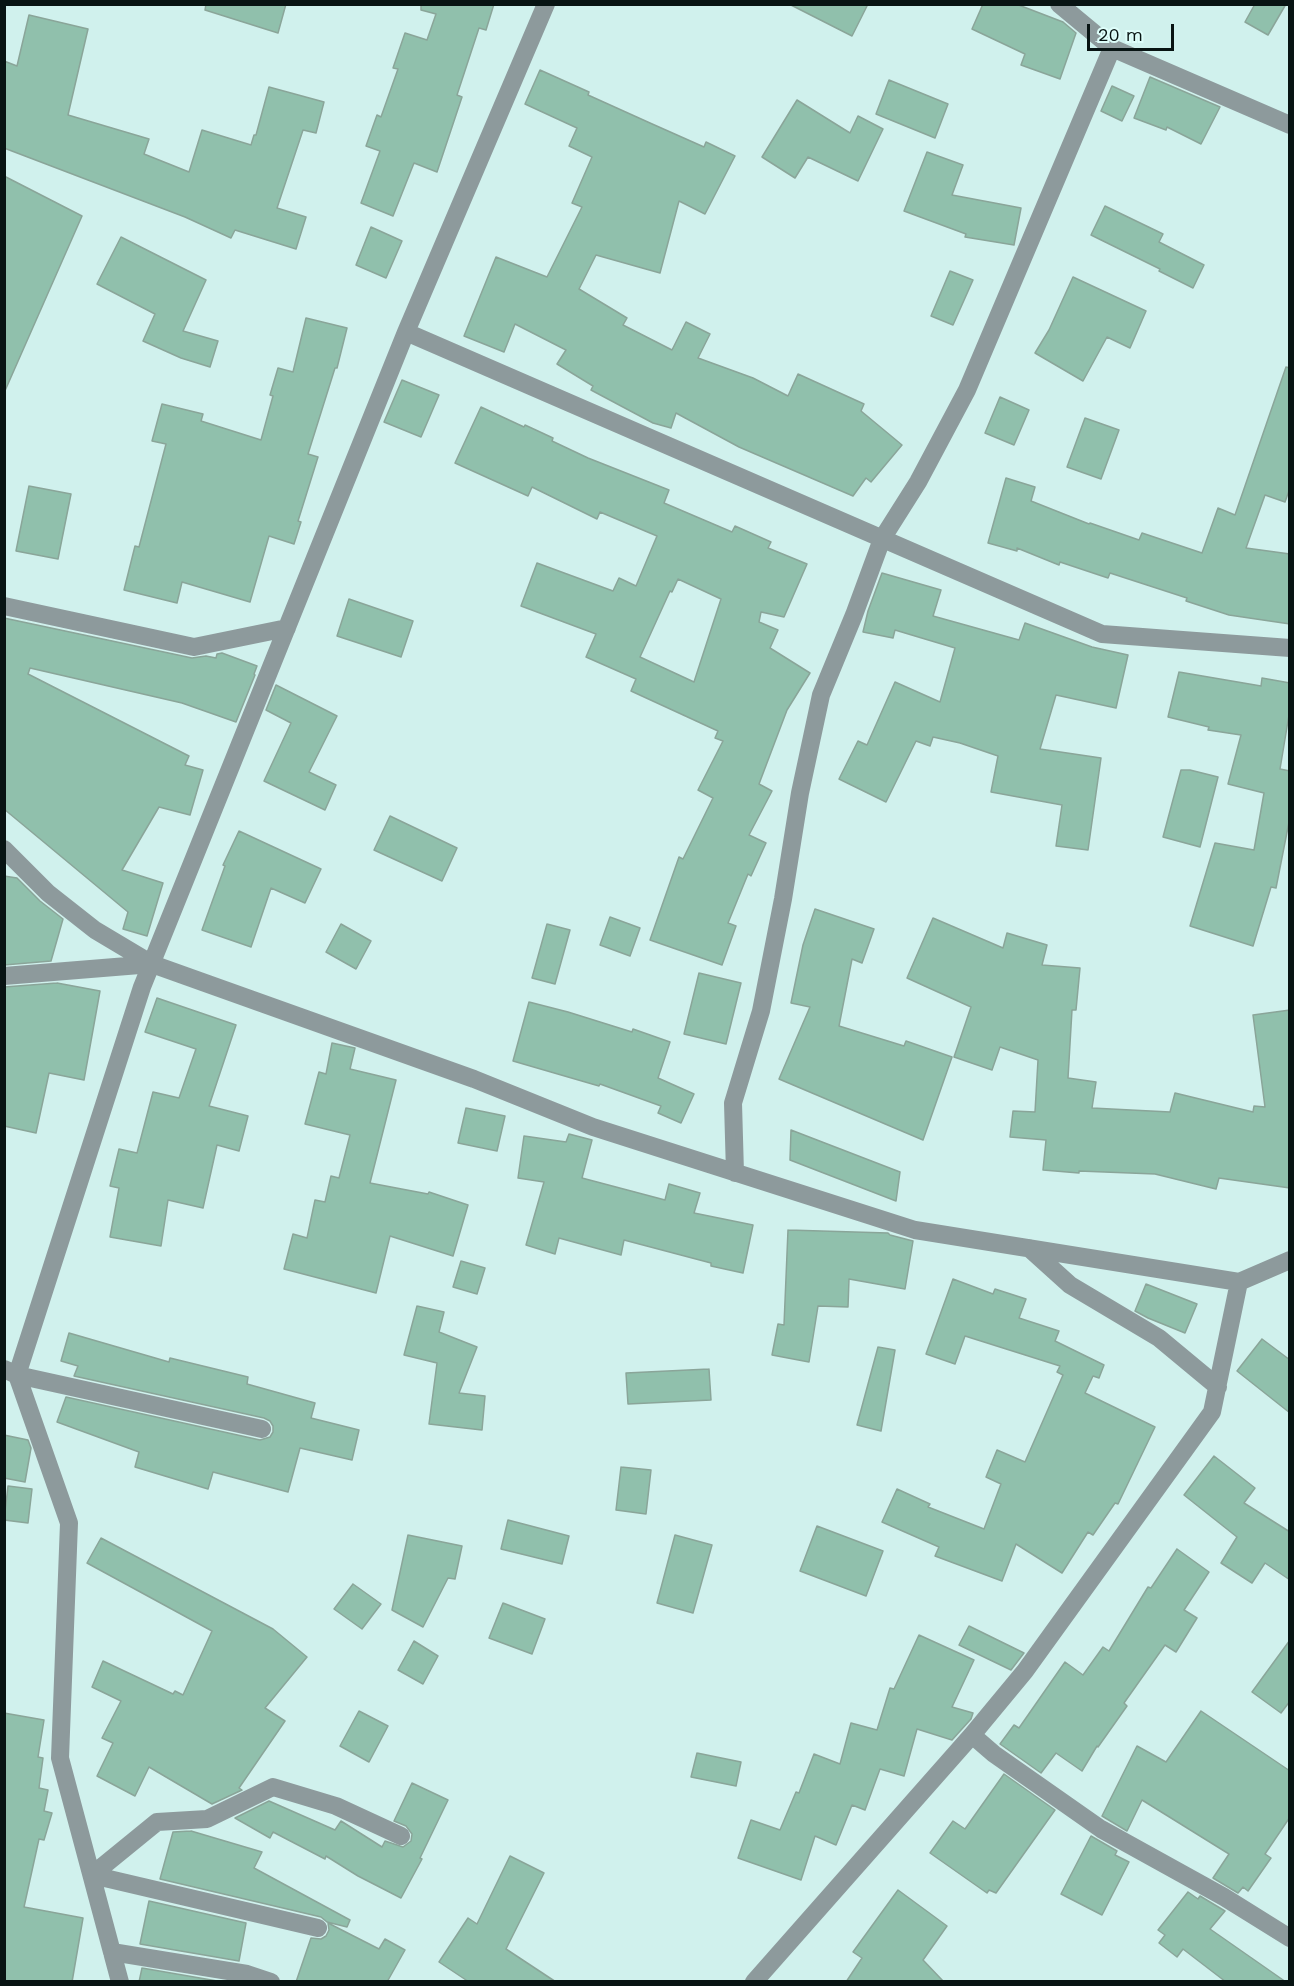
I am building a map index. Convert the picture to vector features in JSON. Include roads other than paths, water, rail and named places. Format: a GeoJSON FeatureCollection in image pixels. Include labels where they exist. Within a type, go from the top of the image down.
{"type":"FeatureCollection","features":[{"type":"Feature","properties":{"kind":"street"},"geometry":{"type":"LineString","coordinates":[[120,1982],[60,1758],[69,1523],[9,1378],[142,987],[406,332],[546,4]]}},
{"type":"Feature","properties":{"kind":"street"},"geometry":{"type":"LineString","coordinates":[[1059,4],[1112,48],[1290,125]]}},
{"type":"Feature","properties":{"kind":"street"},"geometry":{"type":"LineString","coordinates":[[735,1173],[734,1103],[761,1011],[783,899],[800,793],[821,694],[854,615],[882,538],[918,482],[967,390],[1112,48]]}},
{"type":"Feature","properties":{"kind":"street"},"geometry":{"type":"LineString","coordinates":[[406,332],[1102,634],[1290,648]]}},
{"type":"Feature","properties":{"kind":"street"},"geometry":{"type":"LineString","coordinates":[[4,606],[194,647],[287,628]]}},
{"type":"Feature","properties":{"kind":"street"},"geometry":{"type":"LineString","coordinates":[[4,849],[48,893],[95,930],[152,963],[474,1079],[593,1127],[735,1173],[915,1230],[1239,1282],[1290,1260]]}},
{"type":"Feature","properties":{"kind":"street"},"geometry":{"type":"LineString","coordinates":[[4,976],[152,963]]}},
{"type":"Feature","properties":{"kind":"street"},"geometry":{"type":"LineString","coordinates":[[1029,1248],[1070,1285],[1159,1338],[1218,1387]]}},
{"type":"Feature","properties":{"kind":"street"},"geometry":{"type":"LineString","coordinates":[[754,1982],[972,1735],[1025,1671],[1212,1412],[1239,1282]]}},
{"type":"Feature","properties":{"kind":"street"},"geometry":{"type":"LineString","coordinates":[[9,1378],[262,1429]]}},
{"type":"Feature","properties":{"kind":"street"},"geometry":{"type":"LineString","coordinates":[[972,1735],[994,1754],[1101,1829],[1224,1897],[1290,1938]]}},
{"type":"Feature","properties":{"kind":"street"},"geometry":{"type":"LineString","coordinates":[[92,1875],[157,1822],[207,1819],[273,1787],[336,1806],[401,1836]]}},
{"type":"Feature","properties":{"kind":"street"},"geometry":{"type":"LineString","coordinates":[[92,1875],[318,1928]]}},
{"type":"Feature","properties":{"kind":"street"},"geometry":{"type":"LineString","coordinates":[[112,1952],[247,1974],[271,1982]]}}]}
